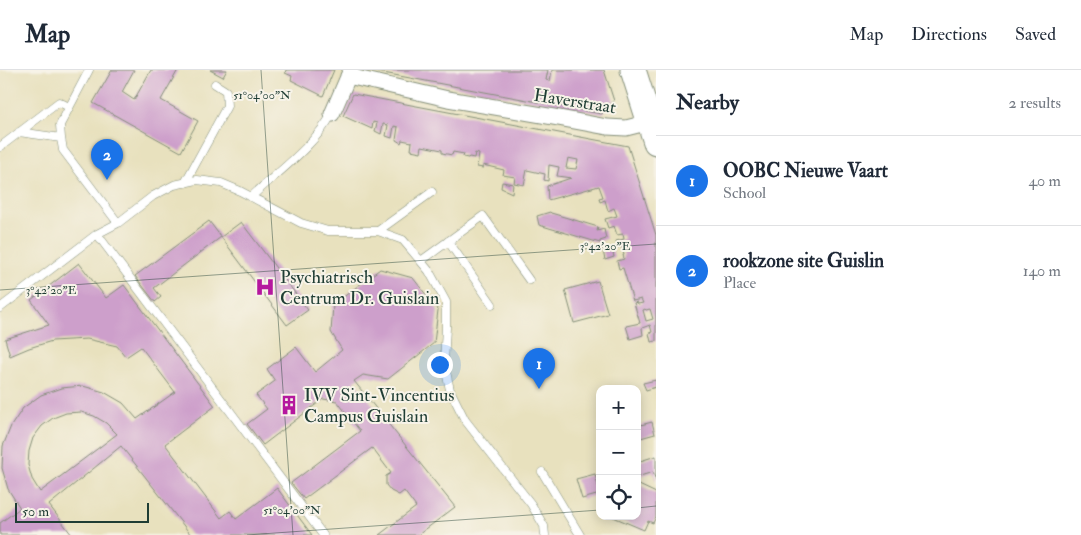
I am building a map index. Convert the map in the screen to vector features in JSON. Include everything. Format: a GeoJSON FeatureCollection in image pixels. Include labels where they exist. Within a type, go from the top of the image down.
{"type":"FeatureCollection","features":[{"type":"Feature","properties":{"kind":"main road"},"geometry":{"type":"LineString","coordinates":[[633,70],[653,132]]}},
{"type":"Feature","properties":{"kind":"street","name":"Haverstraat"},"geometry":{"type":"LineString","coordinates":[[350,73],[448,98],[607,127],[653,132]]}},
{"type":"Feature","properties":{"kind":"street"},"geometry":{"type":"LineString","coordinates":[[332,114],[350,73]]}},
{"type":"Feature","properties":{"kind":"lane"},"geometry":{"type":"LineString","coordinates":[[89,70],[60,125],[60,138],[63,150],[118,223]]}},
{"type":"Feature","properties":{"kind":"lane"},"geometry":{"type":"LineString","coordinates":[[186,183],[227,106],[226,91],[215,84]]}},
{"type":"Feature","properties":{"kind":"lane"},"geometry":{"type":"LineString","coordinates":[[0,147],[59,102],[69,107]]}},
{"type":"Feature","properties":{"kind":"lane"},"geometry":{"type":"LineString","coordinates":[[250,197],[310,143],[332,114]]}},
{"type":"Feature","properties":{"kind":"lane"},"geometry":{"type":"LineString","coordinates":[[19,132],[60,138]]}},
{"type":"Feature","properties":{"kind":"lane"},"geometry":{"type":"LineString","coordinates":[[0,308],[97,234],[118,223],[153,196],[174,185],[197,180],[221,183],[301,224],[328,231],[378,231],[403,240],[429,271],[446,302],[444,362],[450,390],[465,420],[531,504],[544,526],[545,535]]}},
{"type":"Feature","properties":{"kind":"lane"},"geometry":{"type":"LineString","coordinates":[[378,231],[432,192]]}},
{"type":"Feature","properties":{"kind":"lane"},"geometry":{"type":"LineString","coordinates":[[421,261],[483,216],[529,280]]}},
{"type":"Feature","properties":{"kind":"lane"},"geometry":{"type":"LineString","coordinates":[[97,234],[323,535]]}},
{"type":"Feature","properties":{"kind":"lane"},"geometry":{"type":"LineString","coordinates":[[448,241],[492,304]]}},
{"type":"Feature","properties":{"kind":"lane"},"geometry":{"type":"LineString","coordinates":[[542,472],[580,535]]}},
{"type":"Feature","properties":{"kind":"building"},"geometry":{"type":"Polygon","coordinates":[[[112,70],[134,70],[122,92],[134,100],[151,70],[178,70],[161,100],[198,121],[181,152],[93,103],[112,70]]]}},
{"type":"Feature","properties":{"kind":"building"},"geometry":{"type":"Polygon","coordinates":[[[210,70],[227,70],[223,77],[210,70]]]}},
{"type":"Feature","properties":{"kind":"building"},"geometry":{"type":"Polygon","coordinates":[[[286,70],[334,70],[323,96],[291,80],[292,76],[285,73],[286,70]]]}},
{"type":"Feature","properties":{"kind":"building"},"geometry":{"type":"Polygon","coordinates":[[[377,70],[548,70],[546,80],[550,81],[552,70],[604,70],[614,101],[602,114],[378,72],[377,70]]]}},
{"type":"Feature","properties":{"kind":"building"},"geometry":{"type":"Polygon","coordinates":[[[353,94],[628,146],[656,235],[656,341],[651,342],[649,333],[652,332],[650,325],[642,328],[643,335],[630,339],[626,326],[640,323],[634,303],[643,303],[641,299],[633,301],[623,268],[619,269],[617,261],[624,259],[624,255],[621,245],[618,246],[616,241],[624,239],[623,234],[617,235],[614,226],[608,228],[605,219],[617,216],[614,208],[608,211],[605,200],[600,202],[599,198],[603,197],[599,186],[548,200],[547,186],[571,178],[557,176],[559,167],[549,165],[548,181],[544,180],[545,174],[527,170],[524,185],[514,183],[515,177],[503,175],[504,170],[483,165],[483,168],[477,167],[479,154],[475,153],[474,158],[468,158],[463,157],[464,154],[453,152],[452,155],[442,153],[442,150],[422,146],[421,152],[411,150],[412,142],[402,140],[401,143],[396,140],[398,127],[394,126],[392,138],[386,136],[388,125],[383,124],[381,134],[375,131],[377,123],[373,122],[372,129],[343,116],[353,94]],[[568,158],[566,168],[576,169],[578,160],[568,158]],[[650,309],[643,310],[646,321],[653,319],[650,309]]]}},
{"type":"Feature","properties":{"kind":"building"},"geometry":{"type":"Polygon","coordinates":[[[502,182],[513,184],[512,193],[501,188],[502,182]]]}},
{"type":"Feature","properties":{"kind":"building"},"geometry":{"type":"Polygon","coordinates":[[[550,212],[598,227],[597,231],[604,229],[606,239],[600,241],[600,243],[539,225],[537,216],[550,212]]]}},
{"type":"Feature","properties":{"kind":"building"},"geometry":{"type":"Polygon","coordinates":[[[209,221],[221,237],[154,288],[161,297],[155,302],[135,276],[209,221]]]}},
{"type":"Feature","properties":{"kind":"building"},"geometry":{"type":"Polygon","coordinates":[[[241,222],[308,310],[287,325],[221,237],[241,222]]]}},
{"type":"Feature","properties":{"kind":"building"},"geometry":{"type":"Polygon","coordinates":[[[612,249],[614,257],[605,260],[603,251],[612,249]]]}},
{"type":"Feature","properties":{"kind":"building"},"geometry":{"type":"Polygon","coordinates":[[[79,263],[106,298],[124,285],[215,406],[165,444],[221,518],[230,511],[236,519],[277,488],[312,535],[191,535],[121,446],[49,505],[72,535],[0,535],[0,523],[20,508],[8,489],[2,468],[3,446],[11,426],[23,408],[41,395],[61,388],[83,386],[104,392],[123,403],[137,419],[175,392],[141,347],[126,357],[117,346],[87,339],[52,341],[10,356],[5,339],[49,325],[31,300],[79,263]],[[81,412],[66,413],[53,418],[42,426],[33,438],[29,451],[28,465],[32,479],[40,492],[117,434],[106,423],[94,416],[81,412]]]}},
{"type":"Feature","properties":{"kind":"building","name":"IVV Sint-Vincentius Campus Guislain"},"geometry":{"type":"Polygon","coordinates":[[[380,269],[413,278],[438,310],[434,343],[388,379],[363,375],[354,381],[455,507],[418,535],[379,535],[416,507],[404,491],[399,495],[391,491],[386,485],[386,476],[391,473],[372,448],[304,499],[291,483],[360,431],[337,401],[323,399],[263,445],[247,424],[267,409],[256,395],[275,381],[267,369],[296,347],[315,372],[342,350],[331,332],[333,305],[380,269]]]}},
{"type":"Feature","properties":{"kind":"building"},"geometry":{"type":"Polygon","coordinates":[[[598,281],[608,314],[574,323],[565,290],[598,281]]]}},
{"type":"Feature","properties":{"kind":"building"},"geometry":{"type":"Polygon","coordinates":[[[656,380],[656,387],[646,390],[643,383],[656,380]]]}},
{"type":"Feature","properties":{"kind":"building"},"geometry":{"type":"Polygon","coordinates":[[[652,422],[655,434],[641,438],[641,425],[652,422]]]}},
{"type":"Feature","properties":{"kind":"building"},"geometry":{"type":"Polygon","coordinates":[[[656,456],[656,481],[653,472],[641,476],[641,461],[656,456]]]}},
{"type":"Feature","properties":{"kind":"building"},"geometry":{"type":"Polygon","coordinates":[[[595,474],[596,495],[582,499],[576,479],[595,474]]]}},
{"type":"Feature","properties":{"kind":"building"},"geometry":{"type":"Polygon","coordinates":[[[641,486],[656,493],[656,517],[653,523],[648,521],[644,530],[620,520],[641,520],[641,486]]]}},
{"type":"Feature","properties":{"kind":"place","name":"rookzone site Guislin"},"geometry":{"type":"Point","coordinates":[107,180]}},
{"type":"Feature","properties":{"kind":"place","name":"Psychiatrisch Centrum Dr. Guislain"},"geometry":{"type":"Point","coordinates":[265,287]}},
{"type":"Feature","properties":{"kind":"place","name":"OOBC Nieuwe Vaart"},"geometry":{"type":"Point","coordinates":[539,389]}},
{"type":"Feature","properties":{"kind":"place","name":"IVV Sint-Vincentius Campus Guislain"},"geometry":{"type":"Point","coordinates":[289,405]}}]}
